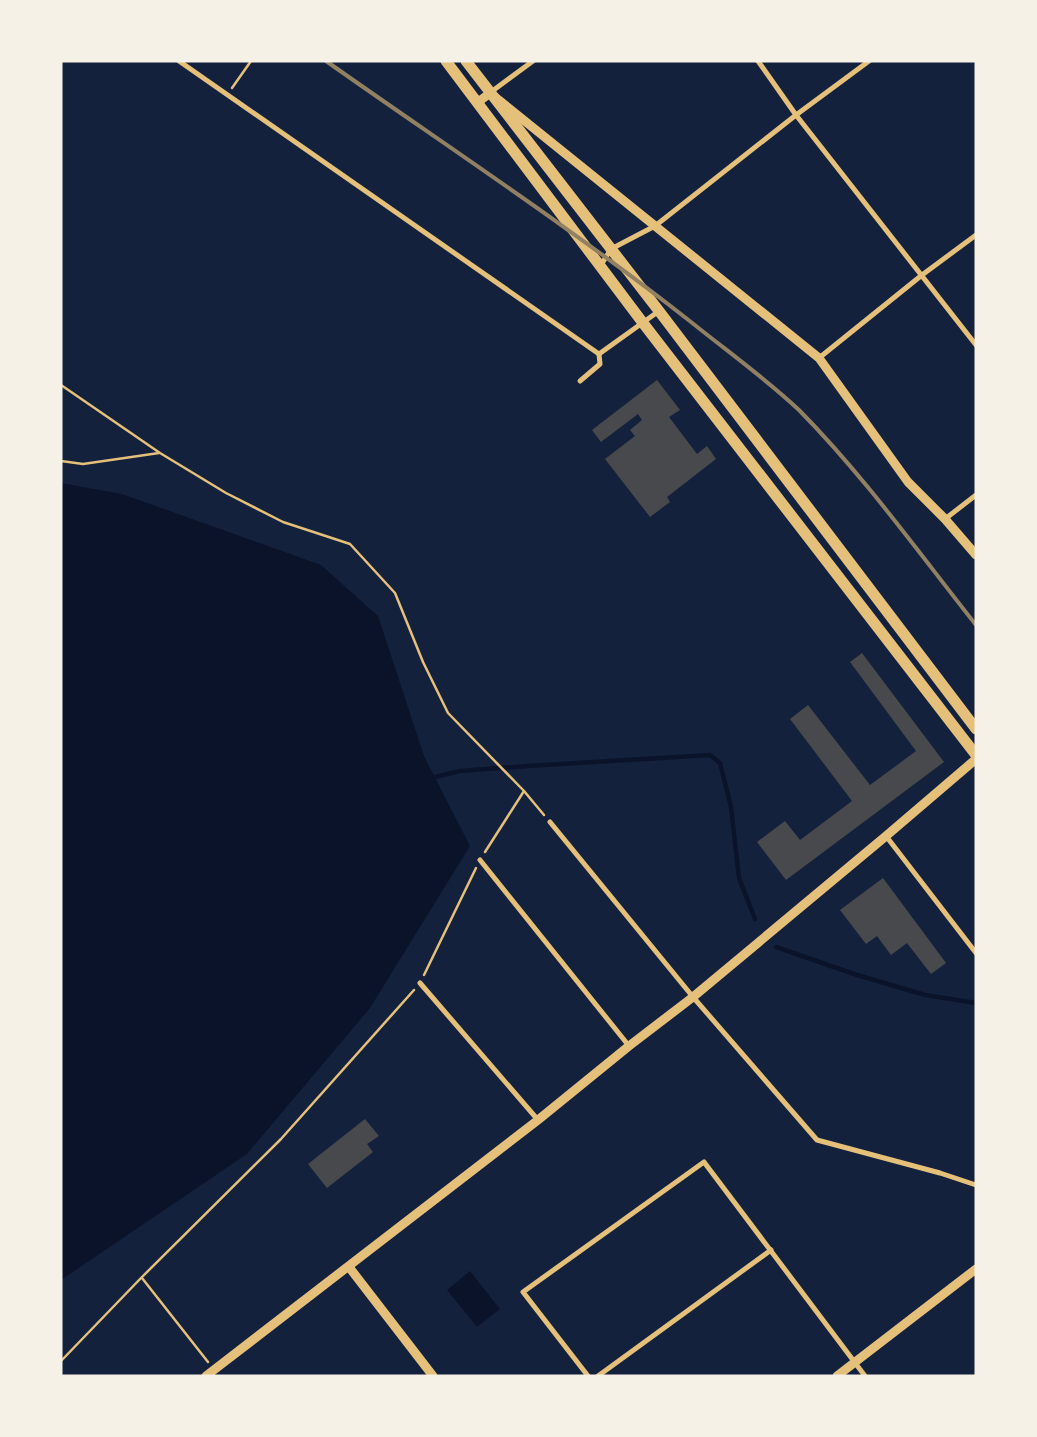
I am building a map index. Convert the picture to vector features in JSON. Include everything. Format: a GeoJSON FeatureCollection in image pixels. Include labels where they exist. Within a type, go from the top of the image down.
{"type":"FeatureCollection","features":[{"type":"Feature","properties":{"kind":"main road"},"geometry":{"type":"LineString","coordinates":[[446,61],[643,323],[976,755]]}},
{"type":"Feature","properties":{"kind":"main road"},"geometry":{"type":"LineString","coordinates":[[466,61],[659,311],[976,729]]}},
{"type":"Feature","properties":{"kind":"street"},"geometry":{"type":"LineString","coordinates":[[179,61],[599,354],[600,364],[580,381]]}},
{"type":"Feature","properties":{"kind":"street"},"geometry":{"type":"LineString","coordinates":[[477,103],[533,61]]}},
{"type":"Feature","properties":{"kind":"street"},"geometry":{"type":"LineString","coordinates":[[758,61],[796,115],[976,345]]}},
{"type":"Feature","properties":{"kind":"street"},"geometry":{"type":"LineString","coordinates":[[601,265],[611,249],[655,226],[796,115],[869,61]]}},
{"type":"Feature","properties":{"kind":"street"},"geometry":{"type":"LineString","coordinates":[[490,93],[820,358],[908,482],[946,519],[976,555]]}},
{"type":"Feature","properties":{"kind":"street"},"geometry":{"type":"LineString","coordinates":[[820,358],[922,275],[976,235]]}},
{"type":"Feature","properties":{"kind":"street"},"geometry":{"type":"LineString","coordinates":[[599,354],[659,311]]}},
{"type":"Feature","properties":{"kind":"street"},"geometry":{"type":"LineString","coordinates":[[946,519],[976,494]]}},
{"type":"Feature","properties":{"kind":"street"},"geometry":{"type":"LineString","coordinates":[[206,1376],[216,1372],[693,997],[976,759]]}},
{"type":"Feature","properties":{"kind":"street"},"geometry":{"type":"LineString","coordinates":[[550,822],[693,997],[817,1140],[940,1173],[976,1185]]}},
{"type":"Feature","properties":{"kind":"street"},"geometry":{"type":"LineString","coordinates":[[886,836],[976,954]]}},
{"type":"Feature","properties":{"kind":"street"},"geometry":{"type":"LineString","coordinates":[[480,860],[629,1046]]}},
{"type":"Feature","properties":{"kind":"street"},"geometry":{"type":"LineString","coordinates":[[420,983],[538,1120]]}},
{"type":"Feature","properties":{"kind":"street"},"geometry":{"type":"LineString","coordinates":[[588,1376],[523,1292],[704,1162],[865,1376]]}},
{"type":"Feature","properties":{"kind":"street"},"geometry":{"type":"LineString","coordinates":[[598,1376],[771,1250]]}},
{"type":"Feature","properties":{"kind":"street"},"geometry":{"type":"LineString","coordinates":[[349,1267],[433,1376]]}},
{"type":"Feature","properties":{"kind":"street"},"geometry":{"type":"LineString","coordinates":[[837,1376],[976,1269]]}},
{"type":"Feature","properties":{"kind":"path"},"geometry":{"type":"LineString","coordinates":[[227,96],[251,61]]}},
{"type":"Feature","properties":{"kind":"path"},"geometry":{"type":"LineString","coordinates":[[61,385],[160,453],[226,493],[283,522],[350,544],[395,593],[423,662],[448,713],[524,791],[550,822]]}},
{"type":"Feature","properties":{"kind":"path"},"geometry":{"type":"LineString","coordinates":[[61,461],[83,464],[160,453]]}},
{"type":"Feature","properties":{"kind":"path"},"geometry":{"type":"LineString","coordinates":[[61,1361],[141,1278],[281,1139],[420,983],[480,860],[524,791]]}},
{"type":"Feature","properties":{"kind":"path"},"geometry":{"type":"LineString","coordinates":[[141,1278],[216,1372]]}},
{"type":"Feature","properties":{"kind":"water"},"geometry":{"type":"Polygon","coordinates":[[[61,483],[122,494],[321,565],[378,616],[424,756],[470,846],[370,1008],[247,1154],[61,1280],[61,483]]]}},
{"type":"Feature","properties":{"kind":"water"},"geometry":{"type":"Polygon","coordinates":[[[470,1271],[500,1309],[477,1327],[447,1290],[470,1271]]]}},
{"type":"Feature","properties":{"kind":"building"},"geometry":{"type":"Polygon","coordinates":[[[657,380],[680,410],[669,417],[697,454],[707,446],[716,459],[667,497],[670,502],[650,517],[605,459],[635,436],[630,430],[642,420],[638,414],[601,442],[592,430],[657,380]]]}},
{"type":"Feature","properties":{"kind":"building"},"geometry":{"type":"Polygon","coordinates":[[[862,653],[944,762],[786,880],[757,842],[785,821],[800,840],[852,801],[790,719],[808,705],[870,785],[916,751],[850,662],[862,653]]]}},
{"type":"Feature","properties":{"kind":"building"},"geometry":{"type":"Polygon","coordinates":[[[883,878],[946,963],[931,974],[907,943],[891,955],[877,936],[866,944],[840,910],[883,878]]]}},
{"type":"Feature","properties":{"kind":"building"},"geometry":{"type":"Polygon","coordinates":[[[365,1119],[379,1136],[367,1144],[373,1152],[327,1188],[308,1164],[365,1119]]]}},
{"type":"Feature","properties":{"kind":"waterway"},"geometry":{"type":"LineString","coordinates":[[435,777],[460,771],[710,755],[720,763],[731,807],[739,878],[755,919]]}},
{"type":"Feature","properties":{"kind":"waterway"},"geometry":{"type":"LineString","coordinates":[[776,947],[857,975],[925,995],[976,1003]]}},
{"type":"Feature","properties":{"kind":"railway"},"geometry":{"type":"LineString","coordinates":[[326,61],[601,254],[691,322],[786,398],[823,435],[869,488],[976,625]]}}]}
